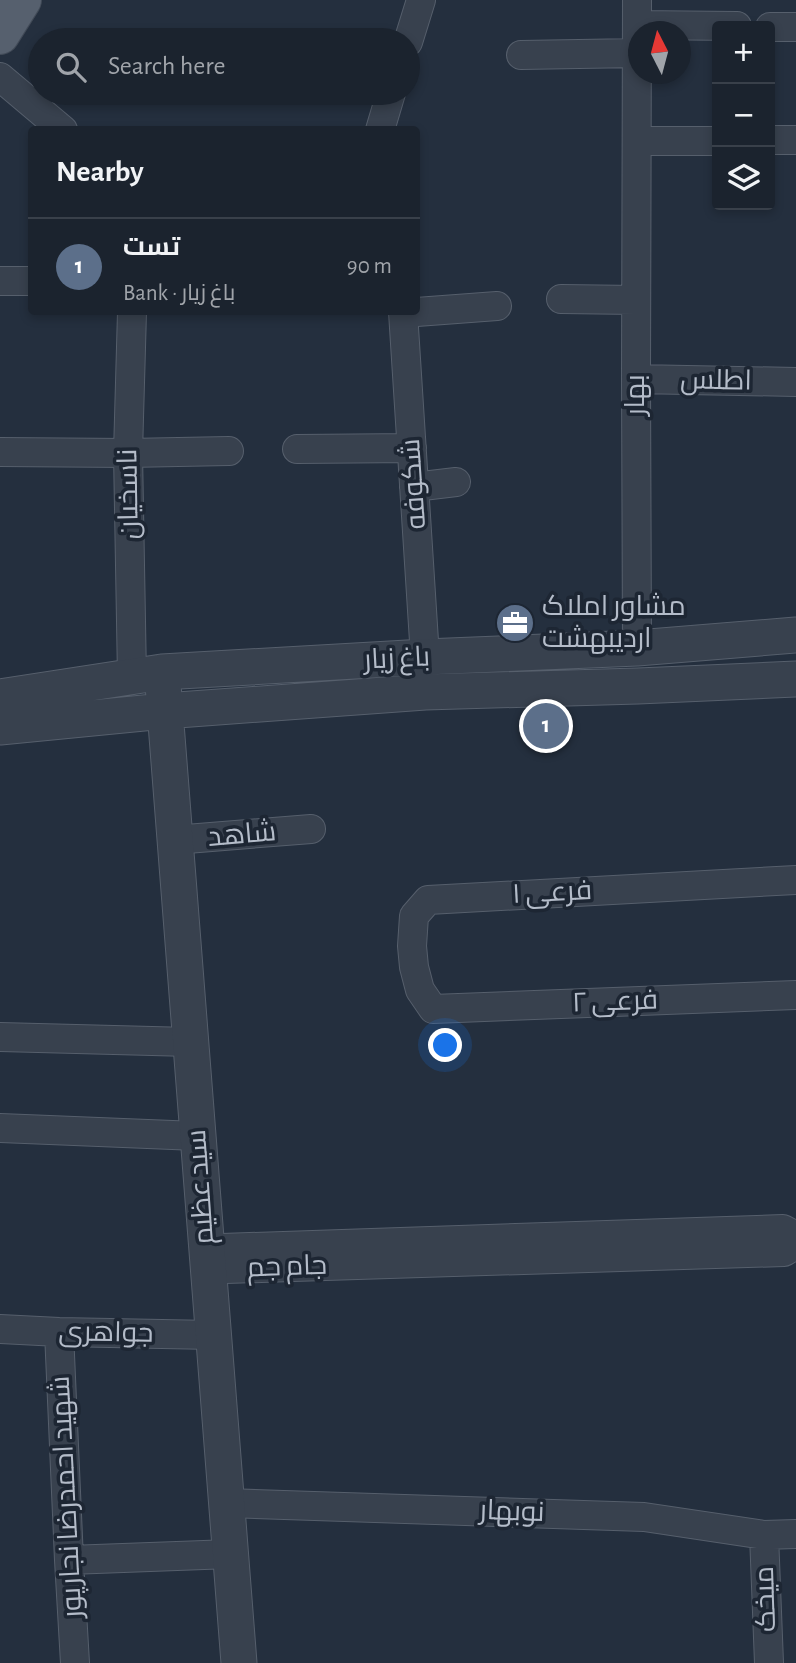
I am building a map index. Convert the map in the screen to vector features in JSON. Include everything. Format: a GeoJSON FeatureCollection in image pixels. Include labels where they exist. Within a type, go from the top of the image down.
{"type":"FeatureCollection","features":[{"type":"Feature","properties":{"kind":"main road"},"geometry":{"type":"LineString","coordinates":[[0,34],[22,0]]}},
{"type":"Feature","properties":{"kind":"street"},"geometry":{"type":"LineString","coordinates":[[412,28],[421,0]]}},
{"type":"Feature","properties":{"kind":"street"},"geometry":{"type":"LineString","coordinates":[[637,12],[712,22]]}},
{"type":"Feature","properties":{"kind":"street"},"geometry":{"type":"LineString","coordinates":[[775,27],[796,27]]}},
{"type":"Feature","properties":{"kind":"street"},"geometry":{"type":"LineString","coordinates":[[521,55],[628,53]]}},
{"type":"Feature","properties":{"kind":"street"},"geometry":{"type":"LineString","coordinates":[[0,77],[28,101]]}},
{"type":"Feature","properties":{"kind":"street","name":"بهار"},"geometry":{"type":"LineString","coordinates":[[637,84],[637,648]]}},
{"type":"Feature","properties":{"kind":"street"},"geometry":{"type":"LineString","coordinates":[[33,105],[58,126]]}},
{"type":"Feature","properties":{"kind":"street"},"geometry":{"type":"LineString","coordinates":[[381,126],[387,105]]}},
{"type":"Feature","properties":{"kind":"street"},"geometry":{"type":"LineString","coordinates":[[775,140],[796,140]]}},
{"type":"Feature","properties":{"kind":"street"},"geometry":{"type":"LineString","coordinates":[[637,141],[712,141]]}},
{"type":"Feature","properties":{"kind":"street"},"geometry":{"type":"LineString","coordinates":[[0,281],[28,281]]}},
{"type":"Feature","properties":{"kind":"street"},"geometry":{"type":"LineString","coordinates":[[561,299],[636,300]]}},
{"type":"Feature","properties":{"kind":"street"},"geometry":{"type":"LineString","coordinates":[[420,311],[498,306]]}},
{"type":"Feature","properties":{"kind":"street","name":"ناسخیان"},"geometry":{"type":"LineString","coordinates":[[132,315],[128,453],[147,674]]}},
{"type":"Feature","properties":{"kind":"street","name":"شکوفه"},"geometry":{"type":"LineString","coordinates":[[403,315],[425,657]]}},
{"type":"Feature","properties":{"kind":"street","name":"اطلس"},"geometry":{"type":"LineString","coordinates":[[636,379],[796,382]]}},
{"type":"Feature","properties":{"kind":"street"},"geometry":{"type":"LineString","coordinates":[[297,449],[412,448]]}},
{"type":"Feature","properties":{"kind":"street"},"geometry":{"type":"LineString","coordinates":[[0,453],[229,451]]}},
{"type":"Feature","properties":{"kind":"street"},"geometry":{"type":"LineString","coordinates":[[414,487],[456,482]]}},
{"type":"Feature","properties":{"kind":"street","name":"باغ زیار"},"geometry":{"type":"LineString","coordinates":[[0,697],[147,674],[425,657],[637,648],[796,635]]}},
{"type":"Feature","properties":{"kind":"street","name":"سید عظیم"},"geometry":{"type":"LineString","coordinates":[[147,674],[164,711],[239,1663]]}},
{"type":"Feature","properties":{"kind":"street","name":"باغ زیار"},"geometry":{"type":"LineString","coordinates":[[0,727],[164,711],[425,692],[796,679]]}},
{"type":"Feature","properties":{"kind":"street","name":"شاهد"},"geometry":{"type":"LineString","coordinates":[[174,841],[311,829]]}},
{"type":"Feature","properties":{"kind":"street","name":"فرعی ۱"},"geometry":{"type":"LineString","coordinates":[[433,1009],[419,989],[412,946],[414,916],[428,900],[796,880]]}},
{"type":"Feature","properties":{"kind":"street","name":"فرعی ۲"},"geometry":{"type":"LineString","coordinates":[[433,1009],[796,995]]}},
{"type":"Feature","properties":{"kind":"street"},"geometry":{"type":"LineString","coordinates":[[0,1037],[190,1042]]}},
{"type":"Feature","properties":{"kind":"street"},"geometry":{"type":"LineString","coordinates":[[0,1128],[197,1136]]}},
{"type":"Feature","properties":{"kind":"street","name":"جام جم"},"geometry":{"type":"LineString","coordinates":[[796,1236],[783,1229],[222,1248],[207,1259],[226,1269],[784,1252],[796,1245]]}},
{"type":"Feature","properties":{"kind":"street","name":"جواهری"},"geometry":{"type":"LineString","coordinates":[[0,1329],[213,1335]]}},
{"type":"Feature","properties":{"kind":"street","name":"شهید احمدرضا نجارپور"},"geometry":{"type":"LineString","coordinates":[[59,1332],[75,1663]]}},
{"type":"Feature","properties":{"kind":"street","name":"نوبهار"},"geometry":{"type":"LineString","coordinates":[[227,1503],[644,1517],[764,1535],[796,1534]]}},
{"type":"Feature","properties":{"kind":"street","name":"میخک"},"geometry":{"type":"LineString","coordinates":[[764,1535],[769,1663]]}},
{"type":"Feature","properties":{"kind":"street"},"geometry":{"type":"LineString","coordinates":[[68,1560],[231,1554]]}},
{"type":"Feature","properties":{"kind":"place","name":"مشاور املاک اردیبهشت"},"geometry":{"type":"Point","coordinates":[515,623]}},
{"type":"Feature","properties":{"kind":"place","name":"تست"},"geometry":{"type":"Point","coordinates":[546,726]}}]}
